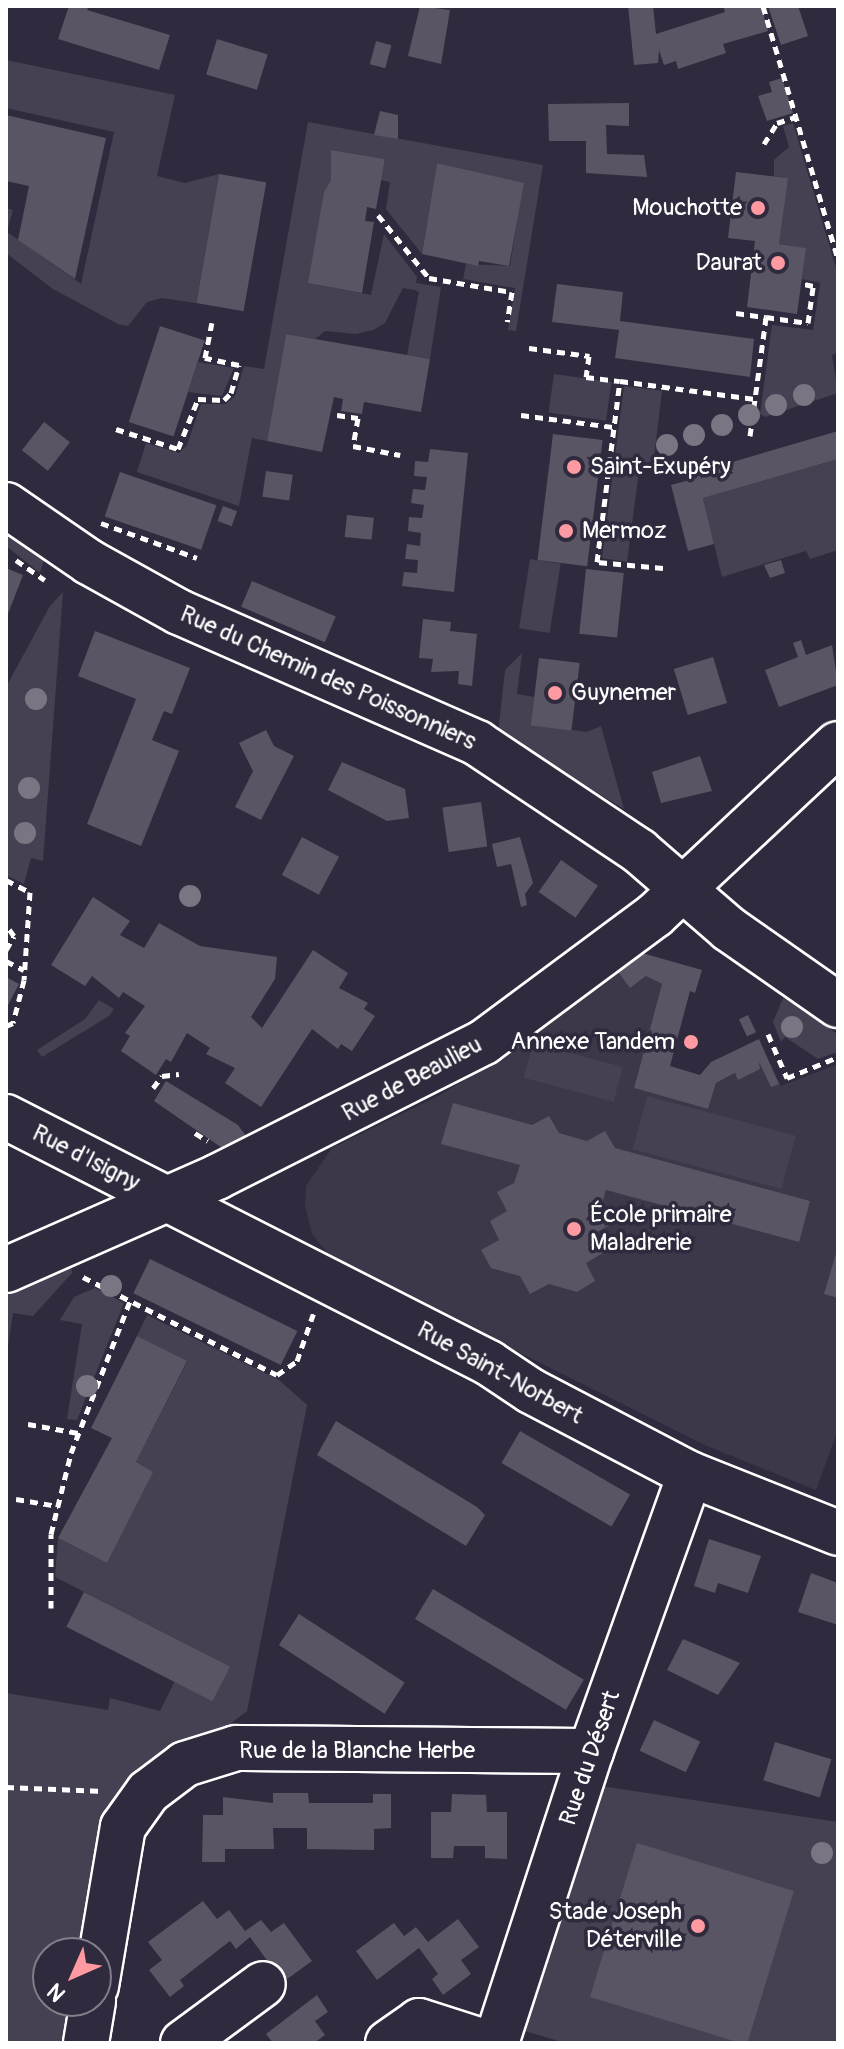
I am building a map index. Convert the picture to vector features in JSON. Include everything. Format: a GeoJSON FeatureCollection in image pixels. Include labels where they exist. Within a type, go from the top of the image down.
{"type":"FeatureCollection","features":[{"type":"Feature","properties":{"kind":"street","name":"Rue du Chemin des Poissonniers"},"geometry":{"type":"LineString","coordinates":[[6,505],[89,562],[179,612],[477,743],[639,851],[729,929],[838,1005]]}},
{"type":"Feature","properties":{"kind":"street","name":"Rue de Beaulieu"},"geometry":{"type":"LineString","coordinates":[[6,1270],[82,1260],[167,1199],[447,1064],[539,1004],[655,915],[838,744]]}},
{"type":"Feature","properties":{"kind":"street","name":"Rue d'Isigny"},"geometry":{"type":"LineString","coordinates":[[6,1117],[167,1199]]}},
{"type":"Feature","properties":{"kind":"street","name":"Rue Saint-Norbert"},"geometry":{"type":"LineString","coordinates":[[167,1199],[489,1363],[531,1391],[690,1474],[838,1533]]}},
{"type":"Feature","properties":{"kind":"street","name":"Rue du Désert"},"geometry":{"type":"LineString","coordinates":[[496,2043],[591,1751],[690,1474]]}},
{"type":"Feature","properties":{"kind":"street","name":"Rue de la Blanche Herbe"},"geometry":{"type":"LineString","coordinates":[[104,1937],[123,1827],[148,1792],[185,1764],[236,1748],[591,1751]]}},
{"type":"Feature","properties":{"kind":"street"},"geometry":{"type":"LineString","coordinates":[[183,2043],[263,1984]]}},
{"type":"Feature","properties":{"kind":"street"},"geometry":{"type":"LineString","coordinates":[[86,2043],[90,2017]]}},
{"type":"Feature","properties":{"kind":"street"},"geometry":{"type":"LineString","coordinates":[[388,2043],[419,2021],[488,2043]]}},
{"type":"Feature","properties":{"kind":"path"},"geometry":{"type":"LineString","coordinates":[[763,6],[838,259]]}},
{"type":"Feature","properties":{"kind":"path"},"geometry":{"type":"LineString","coordinates":[[764,144],[777,123],[796,117]]}},
{"type":"Feature","properties":{"kind":"path"},"geometry":{"type":"LineString","coordinates":[[378,215],[429,278],[512,292],[507,322]]}},
{"type":"Feature","properties":{"kind":"path"},"geometry":{"type":"LineString","coordinates":[[736,313],[808,323],[813,286],[804,284]]}},
{"type":"Feature","properties":{"kind":"path"},"geometry":{"type":"LineString","coordinates":[[750,436],[766,317]]}},
{"type":"Feature","properties":{"kind":"path"},"geometry":{"type":"LineString","coordinates":[[116,429],[178,449],[198,399],[224,400],[231,393],[239,365],[205,358],[212,323]]}},
{"type":"Feature","properties":{"kind":"path"},"geometry":{"type":"LineString","coordinates":[[529,348],[589,356],[586,377],[755,399]]}},
{"type":"Feature","properties":{"kind":"path"},"geometry":{"type":"LineString","coordinates":[[620,381],[597,562],[663,568]]}},
{"type":"Feature","properties":{"kind":"path"},"geometry":{"type":"LineString","coordinates":[[337,415],[358,418],[353,446],[400,455]]}},
{"type":"Feature","properties":{"kind":"path"},"geometry":{"type":"LineString","coordinates":[[521,415],[614,427]]}},
{"type":"Feature","properties":{"kind":"path"},"geometry":{"type":"LineString","coordinates":[[93,520],[197,558]]}},
{"type":"Feature","properties":{"kind":"path"},"geometry":{"type":"LineString","coordinates":[[6,552],[45,580]]}},
{"type":"Feature","properties":{"kind":"path"},"geometry":{"type":"LineString","coordinates":[[6,880],[30,892],[24,970],[13,1023],[6,1026]]}},
{"type":"Feature","properties":{"kind":"path"},"geometry":{"type":"LineString","coordinates":[[6,950],[14,936],[7,926]]}},
{"type":"Feature","properties":{"kind":"path"},"geometry":{"type":"LineString","coordinates":[[6,961],[24,970]]}},
{"type":"Feature","properties":{"kind":"path"},"geometry":{"type":"LineString","coordinates":[[768,1034],[787,1078],[838,1057]]}},
{"type":"Feature","properties":{"kind":"path"},"geometry":{"type":"LineString","coordinates":[[153,1088],[162,1076],[179,1074]]}},
{"type":"Feature","properties":{"kind":"path"},"geometry":{"type":"LineString","coordinates":[[82,1260],[130,1301],[277,1375],[297,1361],[316,1307]]}},
{"type":"Feature","properties":{"kind":"path"},"geometry":{"type":"LineString","coordinates":[[51,1608],[49,1564],[58,1506],[78,1433],[130,1301]]}},
{"type":"Feature","properties":{"kind":"path"},"geometry":{"type":"LineString","coordinates":[[28,1424],[78,1433]]}},
{"type":"Feature","properties":{"kind":"path"},"geometry":{"type":"LineString","coordinates":[[16,1499],[58,1506]]}},
{"type":"Feature","properties":{"kind":"path"},"geometry":{"type":"LineString","coordinates":[[6,1787],[110,1791]]}},
{"type":"Feature","properties":{"kind":"shaded area"},"geometry":{"type":"Polygon","coordinates":[[[6,60],[175,95],[157,176],[185,183],[219,174],[196,303],[162,298],[147,302],[128,326],[118,324],[53,289],[6,253],[6,208],[13,210],[7,232],[81,284],[114,132],[6,108],[6,60]]]}},
{"type":"Feature","properties":{"kind":"shaded area"},"geometry":{"type":"Polygon","coordinates":[[[308,122],[543,165],[516,331],[508,330],[515,288],[463,279],[466,264],[510,266],[523,183],[437,163],[422,254],[386,209],[390,182],[381,180],[385,159],[331,150],[331,180],[324,193],[309,283],[371,295],[384,234],[417,277],[416,283],[441,287],[430,359],[407,355],[419,292],[415,290],[403,288],[385,323],[373,330],[356,334],[325,331],[315,339],[286,334],[267,441],[252,438],[239,506],[137,472],[146,443],[179,453],[187,445],[201,404],[226,404],[235,396],[244,366],[264,369],[308,122]]]}},
{"type":"Feature","properties":{"kind":"shaded area"},"geometry":{"type":"Polygon","coordinates":[[[793,123],[838,275],[838,353],[832,355],[838,393],[765,417],[760,414],[772,325],[813,330],[820,283],[802,279],[805,248],[779,244],[787,178],[774,176],[774,160],[789,147],[783,126],[793,123]]]}},
{"type":"Feature","properties":{"kind":"shaded area"},"geometry":{"type":"Polygon","coordinates":[[[198,362],[234,368],[222,396],[188,392],[198,362]]]}},
{"type":"Feature","properties":{"kind":"shaded area"},"geometry":{"type":"Polygon","coordinates":[[[554,374],[611,382],[606,421],[549,413],[554,374]]]}},
{"type":"Feature","properties":{"kind":"shaded area"},"geometry":{"type":"Polygon","coordinates":[[[624,386],[662,391],[654,458],[639,471],[627,562],[602,558],[624,386]]]}},
{"type":"Feature","properties":{"kind":"shaded area"},"geometry":{"type":"Polygon","coordinates":[[[838,459],[838,550],[810,559],[806,551],[722,577],[703,498],[838,459]]]}},
{"type":"Feature","properties":{"kind":"shaded area"},"geometry":{"type":"Polygon","coordinates":[[[6,535],[44,560],[40,573],[6,546],[6,535]]]}},
{"type":"Feature","properties":{"kind":"shaded area"},"geometry":{"type":"Polygon","coordinates":[[[530,559],[561,564],[550,633],[519,628],[530,559]]]}},
{"type":"Feature","properties":{"kind":"shaded area"},"geometry":{"type":"Polygon","coordinates":[[[63,592],[43,861],[31,858],[24,884],[6,875],[6,687],[50,606],[63,592]]]}},
{"type":"Feature","properties":{"kind":"shaded area"},"geometry":{"type":"Polygon","coordinates":[[[522,653],[517,694],[534,697],[531,725],[587,732],[601,726],[624,809],[498,733],[505,670],[522,653]]]}},
{"type":"Feature","properties":{"kind":"shaded area","name":"École primaire Maladrerie"},"geometry":{"type":"Polygon","coordinates":[[[618,972],[630,988],[646,976],[662,984],[634,1088],[708,1109],[716,1083],[767,1058],[781,1086],[838,1064],[838,1430],[816,1490],[707,1446],[332,1259],[312,1234],[305,1206],[306,1186],[332,1148],[440,1095],[511,1052],[618,972]]]}},
{"type":"Feature","properties":{"kind":"shaded area"},"geometry":{"type":"Polygon","coordinates":[[[784,996],[837,1034],[837,1052],[818,1059],[785,1037],[781,1042],[773,1022],[784,996]]]}},
{"type":"Feature","properties":{"kind":"shaded area"},"geometry":{"type":"Polygon","coordinates":[[[99,1000],[114,1009],[109,1016],[42,1057],[37,1050],[85,1019],[99,1000]]]}},
{"type":"Feature","properties":{"kind":"shaded area"},"geometry":{"type":"Polygon","coordinates":[[[533,1043],[623,1067],[614,1102],[524,1078],[533,1043]]]}},
{"type":"Feature","properties":{"kind":"shaded area"},"geometry":{"type":"Polygon","coordinates":[[[647,1096],[796,1136],[782,1189],[633,1149],[647,1096]]]}},
{"type":"Feature","properties":{"kind":"shaded area"},"geometry":{"type":"Polygon","coordinates":[[[71,1264],[72,1273],[33,1316],[13,1313],[6,1359],[6,1294],[71,1264]]]}},
{"type":"Feature","properties":{"kind":"shaded area"},"geometry":{"type":"Polygon","coordinates":[[[95,1288],[124,1303],[77,1420],[67,1419],[82,1324],[60,1320],[74,1297],[95,1288]]]}},
{"type":"Feature","properties":{"kind":"shaded area"},"geometry":{"type":"Polygon","coordinates":[[[147,1315],[279,1380],[307,1405],[247,1711],[217,1734],[169,1751],[91,1937],[32,1937],[32,2017],[73,2017],[69,2043],[6,2043],[6,1693],[108,1710],[110,1698],[160,1711],[175,1681],[212,1700],[229,1666],[55,1577],[58,1538],[107,1563],[152,1472],[136,1462],[187,1362],[137,1336],[147,1315]]]}},
{"type":"Feature","properties":{"kind":"shaded area","name":"Stade Joseph Déterville"},"geometry":{"type":"Polygon","coordinates":[[[601,1786],[838,1822],[838,2043],[565,2043],[525,2031],[601,1786]]]}},
{"type":"Feature","properties":{"kind":"building"},"geometry":{"type":"Polygon","coordinates":[[[69,6],[89,6],[87,10],[170,35],[159,70],[58,39],[69,6]]]}},
{"type":"Feature","properties":{"kind":"building"},"geometry":{"type":"Polygon","coordinates":[[[420,6],[450,10],[441,64],[408,56],[420,6]]]}},
{"type":"Feature","properties":{"kind":"building"},"geometry":{"type":"Polygon","coordinates":[[[628,6],[653,6],[656,34],[725,12],[723,6],[761,6],[768,31],[723,44],[726,53],[678,69],[676,61],[664,65],[659,50],[658,63],[634,65],[628,6]]]}},
{"type":"Feature","properties":{"kind":"building"},"geometry":{"type":"Polygon","coordinates":[[[768,6],[798,6],[808,36],[781,45],[768,6]]]}},
{"type":"Feature","properties":{"kind":"building"},"geometry":{"type":"Polygon","coordinates":[[[217,39],[268,54],[257,90],[206,74],[217,39]]]}},
{"type":"Feature","properties":{"kind":"building"},"geometry":{"type":"Polygon","coordinates":[[[376,41],[391,45],[385,68],[370,64],[376,41]]]}},
{"type":"Feature","properties":{"kind":"building"},"geometry":{"type":"Polygon","coordinates":[[[782,78],[793,113],[767,121],[758,96],[772,92],[769,82],[782,78]]]}},
{"type":"Feature","properties":{"kind":"building"},"geometry":{"type":"Polygon","coordinates":[[[629,103],[629,126],[606,125],[607,154],[644,155],[647,177],[586,173],[586,141],[549,141],[548,104],[629,103]]]}},
{"type":"Feature","properties":{"kind":"building"},"geometry":{"type":"Polygon","coordinates":[[[380,111],[398,115],[398,139],[374,135],[380,111]]]}},
{"type":"Feature","properties":{"kind":"building"},"geometry":{"type":"Polygon","coordinates":[[[6,115],[106,138],[75,279],[18,240],[29,186],[6,181],[6,115]]]}},
{"type":"Feature","properties":{"kind":"building"},"geometry":{"type":"Polygon","coordinates":[[[331,150],[385,159],[376,209],[367,207],[365,221],[374,222],[362,293],[308,283],[324,192],[331,180],[331,150]]]}},
{"type":"Feature","properties":{"kind":"building"},"geometry":{"type":"Polygon","coordinates":[[[437,163],[524,183],[509,266],[479,261],[478,266],[422,254],[437,163]]]}},
{"type":"Feature","properties":{"kind":"building"},"geometry":{"type":"Polygon","coordinates":[[[736,172],[788,178],[779,244],[806,248],[797,314],[747,307],[755,241],[728,238],[736,172]]]}},
{"type":"Feature","properties":{"kind":"building"},"geometry":{"type":"Polygon","coordinates":[[[219,174],[266,182],[244,311],[196,303],[219,174]]]}},
{"type":"Feature","properties":{"kind":"building"},"geometry":{"type":"Polygon","coordinates":[[[557,284],[623,292],[620,321],[754,339],[750,377],[615,358],[619,330],[552,322],[557,284]]]}},
{"type":"Feature","properties":{"kind":"building"},"geometry":{"type":"Polygon","coordinates":[[[160,326],[205,341],[173,437],[129,422],[160,326]]]}},
{"type":"Feature","properties":{"kind":"building"},"geometry":{"type":"Polygon","coordinates":[[[286,334],[430,359],[421,412],[364,402],[362,414],[341,411],[343,399],[334,397],[322,452],[267,441],[286,334]]]}},
{"type":"Feature","properties":{"kind":"building"},"geometry":{"type":"Polygon","coordinates":[[[44,422],[70,442],[48,471],[22,450],[44,422]]]}},
{"type":"Feature","properties":{"kind":"building"},"geometry":{"type":"Polygon","coordinates":[[[838,431],[838,459],[703,498],[714,544],[688,551],[671,485],[697,478],[695,473],[838,431]]]}},
{"type":"Feature","properties":{"kind":"building"},"geometry":{"type":"Polygon","coordinates":[[[553,434],[603,440],[587,566],[538,560],[553,434]]]}},
{"type":"Feature","properties":{"kind":"building"},"geometry":{"type":"Polygon","coordinates":[[[430,449],[468,453],[454,592],[402,586],[404,572],[417,573],[418,560],[405,559],[407,544],[420,546],[421,533],[408,531],[409,517],[422,518],[424,505],[411,503],[413,489],[425,490],[427,477],[414,476],[415,461],[428,462],[430,449]]]}},
{"type":"Feature","properties":{"kind":"building"},"geometry":{"type":"Polygon","coordinates":[[[266,471],[293,475],[289,501],[262,497],[266,471]]]}},
{"type":"Feature","properties":{"kind":"building"},"geometry":{"type":"Polygon","coordinates":[[[120,472],[216,505],[201,550],[105,516],[120,472]]]}},
{"type":"Feature","properties":{"kind":"building"},"geometry":{"type":"Polygon","coordinates":[[[223,506],[237,511],[232,526],[218,521],[223,506]]]}},
{"type":"Feature","properties":{"kind":"building"},"geometry":{"type":"Polygon","coordinates":[[[347,515],[374,518],[372,540],[345,537],[347,515]]]}},
{"type":"Feature","properties":{"kind":"building"},"geometry":{"type":"Polygon","coordinates":[[[781,560],[785,573],[770,578],[764,565],[781,560]]]}},
{"type":"Feature","properties":{"kind":"building"},"geometry":{"type":"Polygon","coordinates":[[[6,568],[23,575],[6,619],[6,568]]]}},
{"type":"Feature","properties":{"kind":"building"},"geometry":{"type":"Polygon","coordinates":[[[586,569],[624,573],[617,638],[579,634],[586,569]]]}},
{"type":"Feature","properties":{"kind":"building"},"geometry":{"type":"Polygon","coordinates":[[[252,581],[336,617],[325,642],[241,607],[252,581]]]}},
{"type":"Feature","properties":{"kind":"building"},"geometry":{"type":"Polygon","coordinates":[[[423,619],[451,622],[450,631],[477,634],[472,686],[458,684],[459,671],[431,672],[433,659],[419,658],[423,619]]]}},
{"type":"Feature","properties":{"kind":"building"},"geometry":{"type":"Polygon","coordinates":[[[95,631],[190,668],[172,714],[164,711],[152,740],[179,751],[141,846],[87,824],[136,699],[78,676],[95,631]]]}},
{"type":"Feature","properties":{"kind":"building"},"geometry":{"type":"Polygon","coordinates":[[[801,640],[806,655],[832,645],[838,685],[779,707],[765,670],[798,657],[793,643],[801,640]]]}},
{"type":"Feature","properties":{"kind":"building"},"geometry":{"type":"Polygon","coordinates":[[[713,657],[727,703],[688,715],[674,669],[713,657]]]}},
{"type":"Feature","properties":{"kind":"building","name":"Guynemer"},"geometry":{"type":"Polygon","coordinates":[[[539,658],[580,663],[571,730],[531,725],[539,658]]]}},
{"type":"Feature","properties":{"kind":"building"},"geometry":{"type":"Polygon","coordinates":[[[266,730],[274,746],[294,756],[261,820],[235,807],[253,771],[239,743],[266,730]]]}},
{"type":"Feature","properties":{"kind":"building"},"geometry":{"type":"Polygon","coordinates":[[[700,756],[712,791],[661,803],[652,772],[700,756]]]}},
{"type":"Feature","properties":{"kind":"building"},"geometry":{"type":"Polygon","coordinates":[[[342,762],[405,789],[409,818],[387,821],[328,790],[342,762]]]}},
{"type":"Feature","properties":{"kind":"building"},"geometry":{"type":"Polygon","coordinates":[[[481,802],[487,847],[449,852],[442,807],[481,802]]]}},
{"type":"Feature","properties":{"kind":"building"},"geometry":{"type":"Polygon","coordinates":[[[302,837],[339,857],[319,895],[282,875],[302,837]]]}},
{"type":"Feature","properties":{"kind":"building"},"geometry":{"type":"Polygon","coordinates":[[[520,837],[533,883],[525,894],[527,905],[521,907],[511,864],[497,867],[492,844],[520,837]]]}},
{"type":"Feature","properties":{"kind":"building"},"geometry":{"type":"Polygon","coordinates":[[[561,860],[598,886],[575,918],[539,892],[561,860]]]}},
{"type":"Feature","properties":{"kind":"building"},"geometry":{"type":"Polygon","coordinates":[[[93,897],[130,921],[120,935],[144,948],[159,923],[200,946],[277,957],[275,979],[251,1017],[262,1028],[313,950],[348,973],[339,988],[368,1003],[364,1009],[375,1016],[352,1051],[341,1044],[338,1049],[312,1029],[261,1107],[225,1083],[235,1068],[206,1054],[210,1048],[187,1033],[171,1062],[166,1059],[156,1075],[121,1051],[130,1036],[125,1033],[145,1006],[123,992],[119,998],[92,976],[85,986],[51,965],[93,897]]]}},
{"type":"Feature","properties":{"kind":"building"},"geometry":{"type":"Polygon","coordinates":[[[642,953],[702,970],[695,993],[690,991],[670,1066],[700,1075],[711,1062],[759,1039],[779,1084],[771,1087],[759,1062],[760,1069],[738,1080],[735,1073],[716,1083],[708,1109],[634,1088],[662,984],[646,976],[630,988],[618,972],[642,953]]]}},
{"type":"Feature","properties":{"kind":"building"},"geometry":{"type":"Polygon","coordinates":[[[6,977],[19,984],[6,1009],[6,977]]]}},
{"type":"Feature","properties":{"kind":"building"},"geometry":{"type":"Polygon","coordinates":[[[748,1015],[756,1032],[747,1036],[739,1019],[748,1015]]]}},
{"type":"Feature","properties":{"kind":"building"},"geometry":{"type":"Polygon","coordinates":[[[166,1081],[238,1125],[248,1139],[225,1150],[154,1101],[166,1081]]]}},
{"type":"Feature","properties":{"kind":"building"},"geometry":{"type":"Polygon","coordinates":[[[453,1103],[532,1125],[549,1116],[559,1133],[587,1141],[605,1131],[615,1148],[810,1201],[799,1242],[606,1190],[601,1206],[612,1224],[593,1234],[603,1253],[586,1263],[595,1281],[577,1292],[549,1284],[530,1294],[520,1276],[491,1268],[481,1250],[499,1240],[490,1221],[507,1211],[497,1192],[514,1183],[520,1165],[441,1144],[453,1103]]]}},
{"type":"Feature","properties":{"kind":"building"},"geometry":{"type":"Polygon","coordinates":[[[838,1250],[838,1298],[824,1294],[838,1250]]]}},
{"type":"Feature","properties":{"kind":"building"},"geometry":{"type":"Polygon","coordinates":[[[150,1259],[297,1331],[281,1365],[133,1293],[150,1259]]]}},
{"type":"Feature","properties":{"kind":"building"},"geometry":{"type":"Polygon","coordinates":[[[137,1336],[187,1361],[136,1462],[153,1472],[107,1563],[58,1538],[112,1438],[91,1428],[137,1336]]]}},
{"type":"Feature","properties":{"kind":"building"},"geometry":{"type":"Polygon","coordinates":[[[336,1421],[477,1507],[485,1515],[466,1546],[317,1455],[336,1421]]]}},
{"type":"Feature","properties":{"kind":"building"},"geometry":{"type":"Polygon","coordinates":[[[520,1431],[630,1494],[611,1527],[502,1463],[520,1431]]]}},
{"type":"Feature","properties":{"kind":"building"},"geometry":{"type":"Polygon","coordinates":[[[709,1539],[761,1556],[748,1593],[718,1583],[715,1593],[694,1586],[709,1539]]]}},
{"type":"Feature","properties":{"kind":"building"},"geometry":{"type":"Polygon","coordinates":[[[811,1573],[838,1583],[838,1625],[798,1612],[811,1573]]]}},
{"type":"Feature","properties":{"kind":"building"},"geometry":{"type":"Polygon","coordinates":[[[433,1589],[584,1680],[566,1710],[415,1619],[433,1589]]]}},
{"type":"Feature","properties":{"kind":"building"},"geometry":{"type":"Polygon","coordinates":[[[84,1592],[230,1666],[212,1701],[66,1627],[84,1592]]]}},
{"type":"Feature","properties":{"kind":"building"},"geometry":{"type":"Polygon","coordinates":[[[299,1614],[405,1683],[385,1714],[279,1645],[299,1614]]]}},
{"type":"Feature","properties":{"kind":"building"},"geometry":{"type":"Polygon","coordinates":[[[683,1639],[740,1663],[718,1695],[667,1670],[683,1639]]]}},
{"type":"Feature","properties":{"kind":"building"},"geometry":{"type":"Polygon","coordinates":[[[654,1720],[700,1742],[686,1772],[640,1751],[654,1720]]]}},
{"type":"Feature","properties":{"kind":"building"},"geometry":{"type":"Polygon","coordinates":[[[775,1742],[831,1759],[820,1798],[763,1780],[775,1742]]]}},
{"type":"Feature","properties":{"kind":"building"},"geometry":{"type":"Polygon","coordinates":[[[273,1793],[308,1793],[309,1803],[373,1803],[373,1794],[391,1794],[391,1828],[374,1829],[374,1850],[307,1849],[307,1828],[273,1828],[274,1849],[225,1849],[225,1862],[202,1862],[203,1815],[223,1815],[223,1797],[273,1803],[273,1793]]]}},
{"type":"Feature","properties":{"kind":"building"},"geometry":{"type":"Polygon","coordinates":[[[452,1794],[486,1795],[487,1812],[507,1812],[507,1859],[485,1858],[485,1846],[454,1846],[453,1858],[431,1858],[431,1812],[451,1812],[452,1794]]]}},
{"type":"Feature","properties":{"kind":"building"},"geometry":{"type":"Polygon","coordinates":[[[637,1843],[794,1891],[747,2043],[590,1997],[637,1843]]]}},
{"type":"Feature","properties":{"kind":"building"},"geometry":{"type":"Polygon","coordinates":[[[203,1901],[217,1919],[229,1910],[245,1931],[261,1920],[271,1932],[284,1923],[312,1961],[283,1982],[250,1937],[236,1949],[230,1941],[180,1980],[184,1986],[170,1997],[149,1970],[162,1960],[148,1942],[203,1901]]]}},
{"type":"Feature","properties":{"kind":"building"},"geometry":{"type":"Polygon","coordinates":[[[458,1919],[479,1947],[461,1960],[471,1974],[443,1995],[432,1979],[438,1974],[419,1948],[377,1980],[356,1951],[394,1923],[404,1936],[416,1927],[428,1942],[458,1919]]]}},
{"type":"Feature","properties":{"kind":"building"},"geometry":{"type":"Polygon","coordinates":[[[317,1995],[328,2012],[315,2021],[325,2035],[314,2043],[273,2043],[266,2034],[317,1995]]]}},
{"type":"Feature","properties":{"kind":"place","name":"Mouchotte"},"geometry":{"type":"Point","coordinates":[758,208]}},
{"type":"Feature","properties":{"kind":"place","name":"Daurat"},"geometry":{"type":"Point","coordinates":[778,263]}},
{"type":"Feature","properties":{"kind":"place","name":"Saint-Exupéry"},"geometry":{"type":"Point","coordinates":[574,467]}},
{"type":"Feature","properties":{"kind":"place","name":"Mermoz"},"geometry":{"type":"Point","coordinates":[566,531]}},
{"type":"Feature","properties":{"kind":"place","name":"Guynemer"},"geometry":{"type":"Point","coordinates":[555,693]}},
{"type":"Feature","properties":{"kind":"place","name":"Annexe Tandem"},"geometry":{"type":"Point","coordinates":[691,1042]}},
{"type":"Feature","properties":{"kind":"place","name":"École primaire Maladrerie"},"geometry":{"type":"Point","coordinates":[574,1229]}},
{"type":"Feature","properties":{"kind":"place","name":"Stade Joseph Déterville"},"geometry":{"type":"Point","coordinates":[698,1926]}}]}
